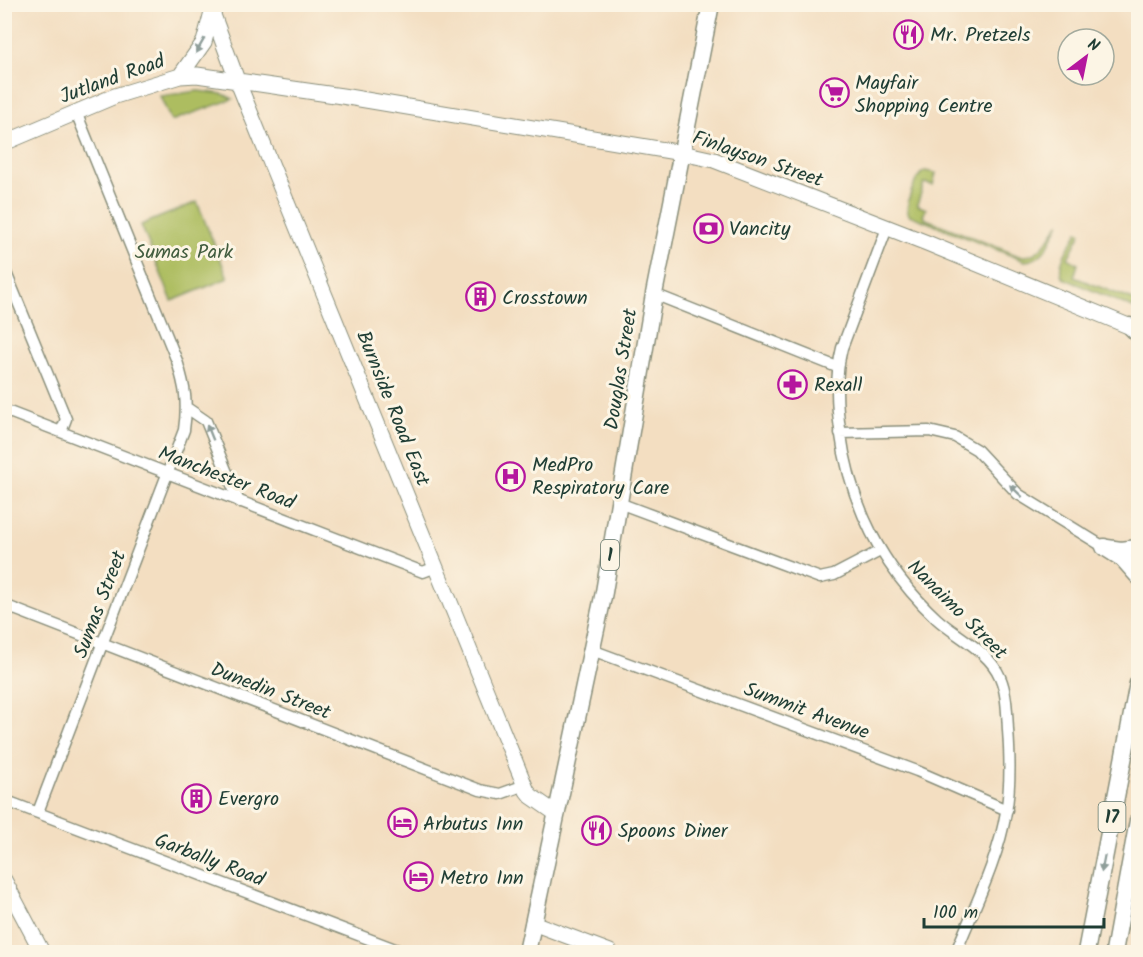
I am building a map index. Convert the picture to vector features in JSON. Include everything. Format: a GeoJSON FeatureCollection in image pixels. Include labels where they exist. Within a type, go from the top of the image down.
{"type":"FeatureCollection","features":[{"type":"Feature","properties":{"kind":"main road","name":"Douglas Street"},"geometry":{"type":"LineString","coordinates":[[527,952],[592,650],[654,294],[711,4]]}},
{"type":"Feature","properties":{"kind":"main road"},"geometry":{"type":"LineString","coordinates":[[180,76],[204,42],[210,8]]}},
{"type":"Feature","properties":{"kind":"main road","name":"Burnside Road East"},"geometry":{"type":"LineString","coordinates":[[210,8],[237,80],[525,785],[531,796],[557,814]]}},
{"type":"Feature","properties":{"kind":"main road","name":"Jutland Road"},"geometry":{"type":"LineString","coordinates":[[4,143],[115,96],[180,76],[197,75],[237,80]]}},
{"type":"Feature","properties":{"kind":"main road","name":"Finlayson Street"},"geometry":{"type":"LineString","coordinates":[[237,80],[714,160],[1136,329]]}},
{"type":"Feature","properties":{"kind":"main road"},"geometry":{"type":"LineString","coordinates":[[1104,547],[1121,550],[1138,548]]}},
{"type":"Feature","properties":{"kind":"main road"},"geometry":{"type":"LineString","coordinates":[[1104,547],[1123,559],[1138,576]]}},
{"type":"Feature","properties":{"kind":"main road","name":"17"},"geometry":{"type":"LineString","coordinates":[[1086,952],[1138,683]]}},
{"type":"Feature","properties":{"kind":"main road","name":"17"},"geometry":{"type":"LineString","coordinates":[[1114,952],[1138,821]]}},
{"type":"Feature","properties":{"kind":"main road"},"geometry":{"type":"LineString","coordinates":[[4,880],[42,952]]}},
{"type":"Feature","properties":{"kind":"main road"},"geometry":{"type":"LineString","coordinates":[[533,923],[610,952]]}},
{"type":"Feature","properties":{"kind":"street","name":"Sumas Street"},"geometry":{"type":"LineString","coordinates":[[38,812],[184,430],[187,408],[186,388],[177,361],[76,112]]}},
{"type":"Feature","properties":{"kind":"street","name":"Nanaimo Street"},"geometry":{"type":"LineString","coordinates":[[887,228],[837,367],[837,404],[845,466],[861,513],[880,551],[912,594],[990,662],[1000,676],[1006,701],[1009,751],[1007,810],[997,850],[956,952]]}},
{"type":"Feature","properties":{"kind":"street"},"geometry":{"type":"LineString","coordinates":[[4,268],[66,418],[61,432]]}},
{"type":"Feature","properties":{"kind":"street"},"geometry":{"type":"LineString","coordinates":[[654,294],[837,367]]}},
{"type":"Feature","properties":{"kind":"street"},"geometry":{"type":"LineString","coordinates":[[187,408],[206,421],[239,502]]}},
{"type":"Feature","properties":{"kind":"street","name":"Manchester Road"},"geometry":{"type":"LineString","coordinates":[[4,410],[423,572],[436,567]]}},
{"type":"Feature","properties":{"kind":"street"},"geometry":{"type":"LineString","coordinates":[[840,433],[929,430],[955,437],[977,450],[1018,494],[1104,547]]}},
{"type":"Feature","properties":{"kind":"street"},"geometry":{"type":"LineString","coordinates":[[619,503],[820,578],[834,575],[880,551]]}},
{"type":"Feature","properties":{"kind":"street","name":"Dunedin Street"},"geometry":{"type":"LineString","coordinates":[[4,605],[480,790],[500,794],[525,785]]}},
{"type":"Feature","properties":{"kind":"street","name":"Summit Avenue"},"geometry":{"type":"LineString","coordinates":[[592,650],[907,767],[1007,810]]}},
{"type":"Feature","properties":{"kind":"street","name":"Garbally Road"},"geometry":{"type":"LineString","coordinates":[[4,800],[403,952]]}},
{"type":"Feature","properties":{"kind":"green space"},"geometry":{"type":"Polygon","coordinates":[[[198,91],[223,94],[233,99],[171,121],[160,96],[198,91]]]}},
{"type":"Feature","properties":{"kind":"green space"},"geometry":{"type":"Polygon","coordinates":[[[925,171],[936,173],[933,185],[924,183],[917,205],[926,209],[923,216],[926,219],[1019,256],[1027,256],[1039,250],[1060,222],[1051,242],[1038,257],[1025,261],[909,215],[908,205],[911,191],[925,171]]]}},
{"type":"Feature","properties":{"kind":"green space","name":"Sumas Park"},"geometry":{"type":"Polygon","coordinates":[[[197,202],[228,278],[172,301],[141,225],[197,202]]]}},
{"type":"Feature","properties":{"kind":"green space"},"geometry":{"type":"Polygon","coordinates":[[[1078,231],[1081,233],[1068,258],[1078,264],[1074,277],[1138,302],[1138,310],[1063,278],[1062,260],[1078,231]]]}},
{"type":"Feature","properties":{"kind":"place","name":"Mr. Pretzels"},"geometry":{"type":"Point","coordinates":[909,34]}},
{"type":"Feature","properties":{"kind":"place","name":"Mayfair Shopping Centre"},"geometry":{"type":"Point","coordinates":[834,93]}},
{"type":"Feature","properties":{"kind":"place","name":"Vancity"},"geometry":{"type":"Point","coordinates":[708,228]}},
{"type":"Feature","properties":{"kind":"place","name":"Crosstown"},"geometry":{"type":"Point","coordinates":[481,297]}},
{"type":"Feature","properties":{"kind":"place","name":"Rexall"},"geometry":{"type":"Point","coordinates":[793,384]}},
{"type":"Feature","properties":{"kind":"place","name":"MedPro Respiratory Care"},"geometry":{"type":"Point","coordinates":[511,476]}},
{"type":"Feature","properties":{"kind":"place","name":"Evergro"},"geometry":{"type":"Point","coordinates":[197,798]}},
{"type":"Feature","properties":{"kind":"place","name":"Arbutus Inn"},"geometry":{"type":"Point","coordinates":[402,823]}},
{"type":"Feature","properties":{"kind":"place","name":"Spoons Diner"},"geometry":{"type":"Point","coordinates":[597,830]}},
{"type":"Feature","properties":{"kind":"place","name":"Metro Inn"},"geometry":{"type":"Point","coordinates":[419,877]}}]}
